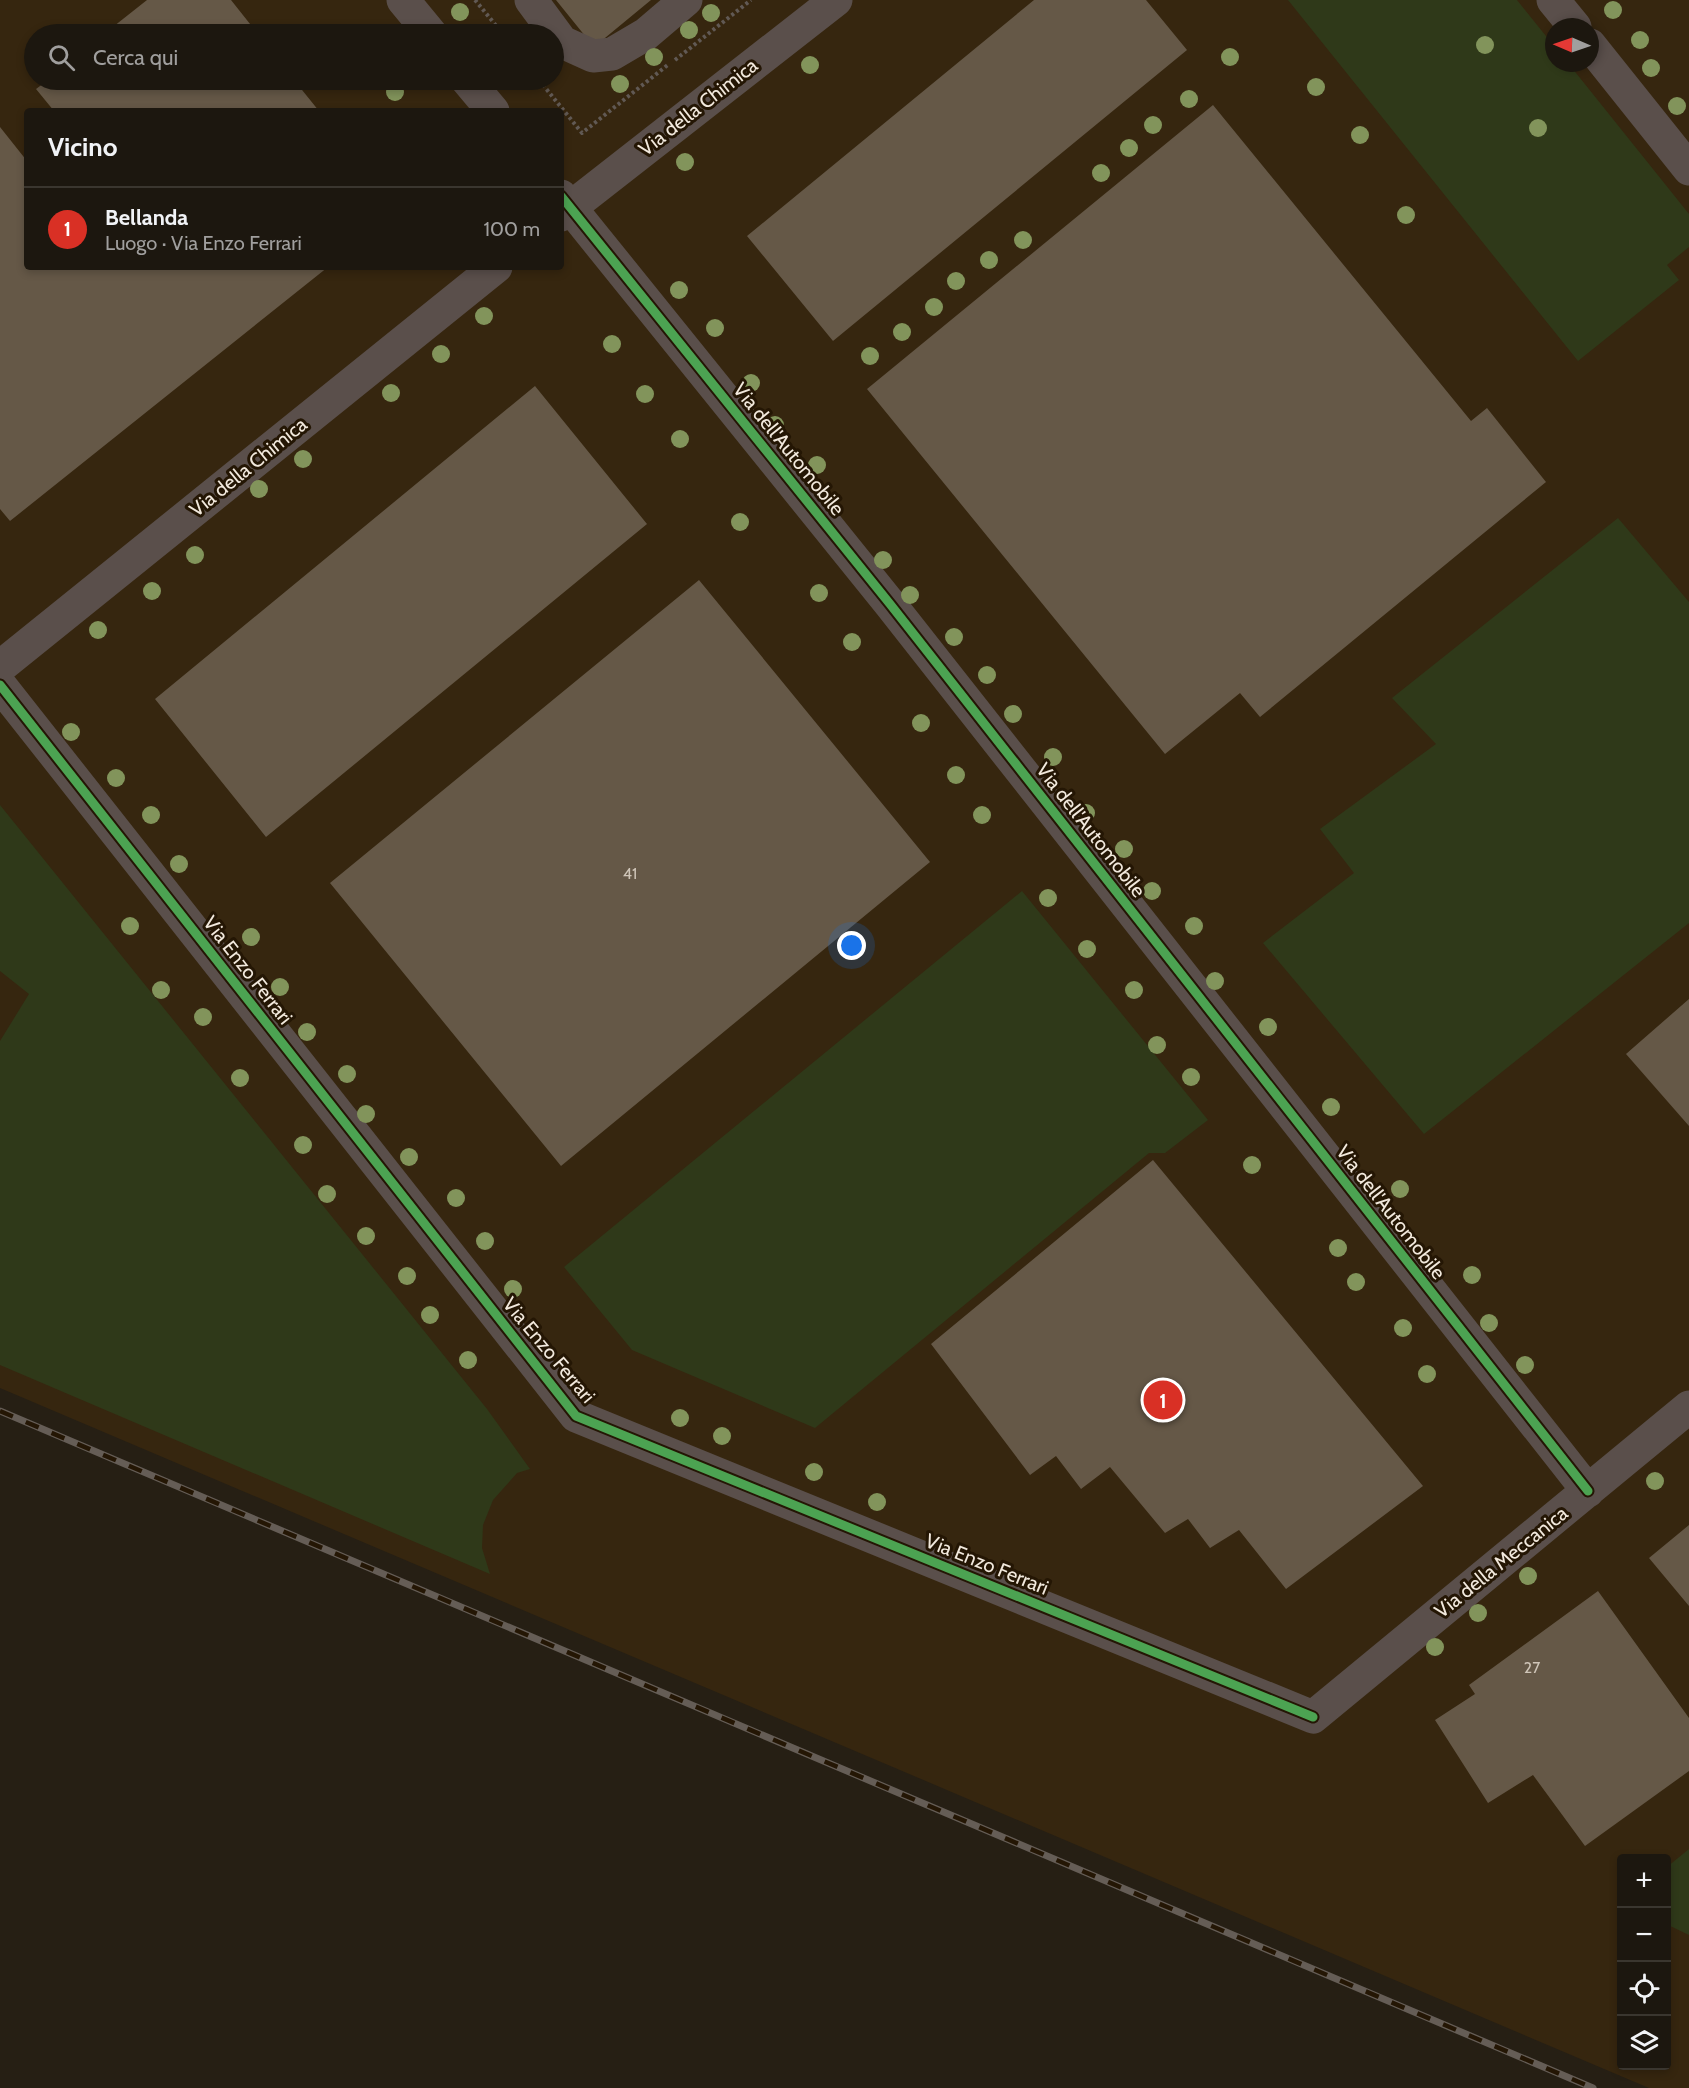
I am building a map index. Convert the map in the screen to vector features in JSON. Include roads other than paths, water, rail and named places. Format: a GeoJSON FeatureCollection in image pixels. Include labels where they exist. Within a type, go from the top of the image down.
{"type":"FeatureCollection","features":[{"type":"Feature","properties":{"kind":"street"},"geometry":{"type":"LineString","coordinates":[[403,0],[423,24]]}},
{"type":"Feature","properties":{"kind":"street"},"geometry":{"type":"LineString","coordinates":[[531,0],[549,24]]}},
{"type":"Feature","properties":{"kind":"street"},"geometry":{"type":"LineString","coordinates":[[564,43],[593,56],[612,54],[646,34],[686,0]]}},
{"type":"Feature","properties":{"kind":"street","name":"Via della Chimica"},"geometry":{"type":"LineString","coordinates":[[564,206],[836,0]]}},
{"type":"Feature","properties":{"kind":"street"},"geometry":{"type":"LineString","coordinates":[[1553,0],[1568,18]]}},
{"type":"Feature","properties":{"kind":"street"},"geometry":{"type":"LineString","coordinates":[[1599,56],[1689,169]]}},
{"type":"Feature","properties":{"kind":"street"},"geometry":{"type":"LineString","coordinates":[[475,90],[490,108]]}},
{"type":"Feature","properties":{"kind":"street","name":"Via dell'Automobile"},"geometry":{"type":"LineString","coordinates":[[564,206],[890,604],[1588,1491]]}},
{"type":"Feature","properties":{"kind":"street","name":"Via della Chimica"},"geometry":{"type":"LineString","coordinates":[[0,667],[492,270]]}},
{"type":"Feature","properties":{"kind":"street","name":"Via Enzo Ferrari"},"geometry":{"type":"LineString","coordinates":[[0,685],[576,1416],[1313,1717]]}},
{"type":"Feature","properties":{"kind":"street","name":"Via della Meccanica"},"geometry":{"type":"LineString","coordinates":[[1313,1717],[1689,1407]]}},
{"type":"Feature","properties":{"kind":"railway"},"geometry":{"type":"LineString","coordinates":[[0,1411],[1593,2088]]}},
{"type":"Feature","properties":{"kind":"place","name":"Bellanda"},"geometry":{"type":"Point","coordinates":[1163,1400]}}]}
